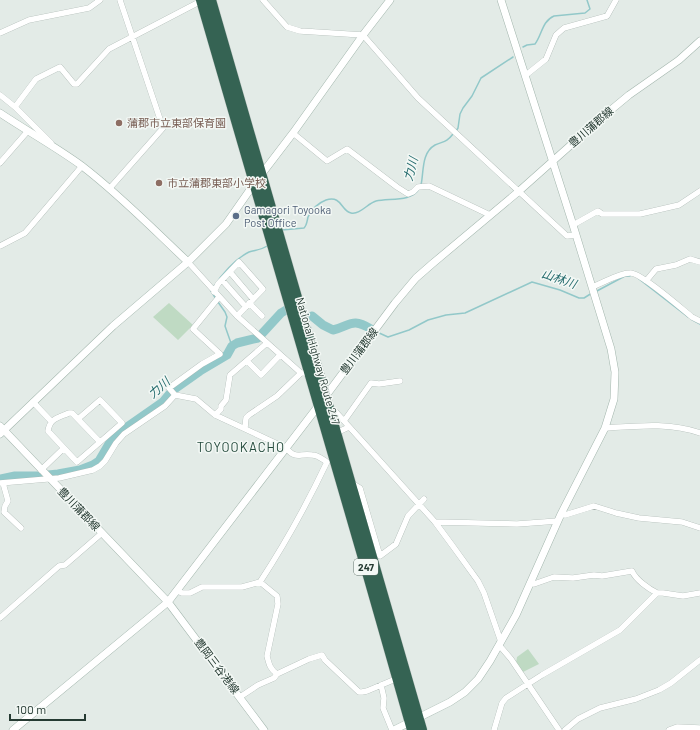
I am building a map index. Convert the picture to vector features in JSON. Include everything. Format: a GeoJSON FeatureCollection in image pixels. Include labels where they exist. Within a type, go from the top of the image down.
{"type":"FeatureCollection","features":[{"type":"Feature","properties":{"kind":"highway","name":"National Highway Route 247"},"geometry":{"type":"LineString","coordinates":[[204,0],[262,175],[350,482],[413,724]]}},
{"type":"Feature","properties":{"kind":"highway","name":"National Highway Route 247"},"geometry":{"type":"LineString","coordinates":[[204,0],[305,373],[319,405],[398,678],[413,724],[422,730]]}},
{"type":"Feature","properties":{"kind":"street"},"geometry":{"type":"LineString","coordinates":[[0,33],[29,20],[89,8],[100,0]]}},
{"type":"Feature","properties":{"kind":"street"},"geometry":{"type":"LineString","coordinates":[[110,188],[163,128],[120,0]]}},
{"type":"Feature","properties":{"kind":"street"},"geometry":{"type":"LineString","coordinates":[[15,107],[36,79],[60,67],[74,84],[77,84],[109,49],[204,0]]}},
{"type":"Feature","properties":{"kind":"street"},"geometry":{"type":"LineString","coordinates":[[263,0],[287,27],[300,31],[362,35],[418,98],[518,192],[567,236],[576,235]]}},
{"type":"Feature","properties":{"kind":"street"},"geometry":{"type":"LineString","coordinates":[[1,430],[33,402],[113,326],[188,262],[226,224],[293,133],[362,35],[390,0]]}},
{"type":"Feature","properties":{"kind":"street"},"geometry":{"type":"LineString","coordinates":[[381,686],[384,698],[384,708],[393,730],[413,724],[450,702],[465,692],[478,679],[516,615],[561,514],[605,428],[614,399],[615,372],[611,349],[502,0]]}},
{"type":"Feature","properties":{"kind":"street"},"geometry":{"type":"LineString","coordinates":[[526,75],[546,58],[556,35],[564,28],[607,16],[616,0]]}},
{"type":"Feature","properties":{"kind":"street","name":"豊川蒲郡線"},"geometry":{"type":"LineString","coordinates":[[1,430],[168,602],[178,591],[395,303],[416,278],[518,192],[629,95],[679,60],[700,41]]}},
{"type":"Feature","properties":{"kind":"street"},"geometry":{"type":"LineString","coordinates":[[0,95],[15,107],[55,147]]}},
{"type":"Feature","properties":{"kind":"street"},"geometry":{"type":"LineString","coordinates":[[0,113],[28,132],[55,147],[110,188],[188,262],[212,290],[217,299],[280,355],[305,373],[277,396],[249,415],[246,418],[245,428]]}},
{"type":"Feature","properties":{"kind":"street"},"geometry":{"type":"LineString","coordinates":[[0,163],[28,132]]}},
{"type":"Feature","properties":{"kind":"street"},"geometry":{"type":"LineString","coordinates":[[293,133],[327,161],[347,149],[408,194],[421,187],[429,186],[490,215]]}},
{"type":"Feature","properties":{"kind":"street"},"geometry":{"type":"LineString","coordinates":[[0,246],[25,233],[82,166]]}},
{"type":"Feature","properties":{"kind":"street"},"geometry":{"type":"LineString","coordinates":[[573,225],[598,211],[602,214],[640,214],[679,205],[700,191]]}},
{"type":"Feature","properties":{"kind":"street"},"geometry":{"type":"LineString","coordinates":[[646,281],[656,269],[676,265],[690,259],[700,262]]}},
{"type":"Feature","properties":{"kind":"street"},"geometry":{"type":"LineString","coordinates":[[212,290],[239,262],[264,289],[237,316]]}},
{"type":"Feature","properties":{"kind":"street"},"geometry":{"type":"LineString","coordinates":[[230,272],[249,303]]}},
{"type":"Feature","properties":{"kind":"street"},"geometry":{"type":"LineString","coordinates":[[593,291],[625,273],[632,272],[692,317],[700,321]]}},
{"type":"Feature","properties":{"kind":"street"},"geometry":{"type":"LineString","coordinates":[[222,280],[262,316]]}},
{"type":"Feature","properties":{"kind":"street"},"geometry":{"type":"LineString","coordinates":[[178,591],[182,593],[190,593],[202,587],[242,587],[260,582],[284,545],[327,462],[312,454],[298,456],[291,454],[286,448],[215,415],[196,399],[173,393],[169,388],[202,364],[220,354],[193,329],[217,299]]}},
{"type":"Feature","properties":{"kind":"street"},"geometry":{"type":"LineString","coordinates":[[215,415],[221,409],[221,406],[226,400],[230,375],[267,344]]}},
{"type":"Feature","properties":{"kind":"street"},"geometry":{"type":"LineString","coordinates":[[247,361],[260,375],[280,355]]}},
{"type":"Feature","properties":{"kind":"street"},"geometry":{"type":"LineString","coordinates":[[344,421],[371,383],[379,384],[400,381]]}},
{"type":"Feature","properties":{"kind":"street"},"geometry":{"type":"LineString","coordinates":[[21,528],[4,512],[4,506],[8,501],[2,483],[46,475],[83,474],[93,470],[100,466],[124,434],[165,406],[173,393]]}},
{"type":"Feature","properties":{"kind":"street"},"geometry":{"type":"LineString","coordinates":[[78,419],[100,400],[122,423],[77,462],[48,431],[51,421],[72,413],[100,442]]}},
{"type":"Feature","properties":{"kind":"street"},"geometry":{"type":"LineString","coordinates":[[33,402],[51,421]]}},
{"type":"Feature","properties":{"kind":"street"},"geometry":{"type":"LineString","coordinates":[[329,410],[335,411],[435,522],[478,581],[484,593],[501,642],[527,684],[559,730]]}},
{"type":"Feature","properties":{"kind":"street"},"geometry":{"type":"LineString","coordinates":[[605,428],[671,426],[700,433]]}},
{"type":"Feature","properties":{"kind":"street"},"geometry":{"type":"LineString","coordinates":[[336,433],[349,427]]}},
{"type":"Feature","properties":{"kind":"street"},"geometry":{"type":"LineString","coordinates":[[46,475],[64,448]]}},
{"type":"Feature","properties":{"kind":"street"},"geometry":{"type":"LineString","coordinates":[[350,482],[360,488],[380,556],[396,544],[408,516],[424,498]]}},
{"type":"Feature","properties":{"kind":"street"},"geometry":{"type":"LineString","coordinates":[[561,514],[565,515],[594,506],[622,514],[682,522],[700,528]]}},
{"type":"Feature","properties":{"kind":"street"},"geometry":{"type":"LineString","coordinates":[[435,522],[517,524],[558,521]]}},
{"type":"Feature","properties":{"kind":"street"},"geometry":{"type":"LineString","coordinates":[[0,618],[59,566],[65,565],[102,533]]}},
{"type":"Feature","properties":{"kind":"street"},"geometry":{"type":"LineString","coordinates":[[530,583],[534,584],[554,577],[573,578],[594,575],[602,576],[632,571],[634,576],[647,588],[657,593],[683,596],[700,594]]}},
{"type":"Feature","properties":{"kind":"street"},"geometry":{"type":"LineString","coordinates":[[260,582],[277,596],[278,604],[267,656],[268,664],[271,670],[277,674]]}},
{"type":"Feature","properties":{"kind":"street"},"geometry":{"type":"LineString","coordinates":[[494,730],[502,703],[506,698],[595,643],[620,630],[657,593]]}},
{"type":"Feature","properties":{"kind":"street"},"geometry":{"type":"LineString","coordinates":[[12,730],[168,602]]}},
{"type":"Feature","properties":{"kind":"street","name":"豊岡三谷港線"},"geometry":{"type":"LineString","coordinates":[[168,602],[264,730]]}},
{"type":"Feature","properties":{"kind":"street"},"geometry":{"type":"LineString","coordinates":[[240,697],[258,685],[274,678],[277,674],[310,659],[322,656],[359,692],[381,686],[386,682],[398,678]]}},
{"type":"Feature","properties":{"kind":"street"},"geometry":{"type":"LineString","coordinates":[[565,730],[578,719],[594,711],[636,699],[659,690],[671,683],[700,660]]}},
{"type":"Feature","properties":{"kind":"street"},"geometry":{"type":"LineString","coordinates":[[669,730],[677,727],[700,728]]}},
{"type":"Feature","properties":{"kind":"green space"},"geometry":{"type":"Polygon","coordinates":[[[169,303],[193,325],[178,340],[153,317],[169,303]]]}},
{"type":"Feature","properties":{"kind":"green space"},"geometry":{"type":"Polygon","coordinates":[[[528,649],[539,664],[523,672],[516,663],[517,657],[528,649]]]}},
{"type":"Feature","properties":{"kind":"waterway","name":"力川"},"geometry":{"type":"LineString","coordinates":[[523,47],[535,44],[550,18],[554,16],[585,13],[590,9],[587,0]]}},
{"type":"Feature","properties":{"kind":"waterway","name":"力川"},"geometry":{"type":"LineString","coordinates":[[456,131],[458,128],[460,114],[472,96],[481,78],[513,57]]}},
{"type":"Feature","properties":{"kind":"waterway","name":"力川"},"geometry":{"type":"LineString","coordinates":[[421,185],[427,153],[435,145],[447,140],[453,134]]}},
{"type":"Feature","properties":{"kind":"waterway","name":"力川"},"geometry":{"type":"LineString","coordinates":[[282,230],[304,228],[311,211],[326,200],[331,199],[338,201],[348,212],[354,213],[361,211],[376,201],[406,198],[416,193],[419,189]]}},
{"type":"Feature","properties":{"kind":"waterway","name":"力川"},"geometry":{"type":"LineString","coordinates":[[213,288],[224,273],[244,255],[267,246]]}},
{"type":"Feature","properties":{"kind":"waterway","name":"山林川"},"geometry":{"type":"LineString","coordinates":[[595,292],[625,276],[630,276]]}},
{"type":"Feature","properties":{"kind":"waterway","name":"山林川"},"geometry":{"type":"LineString","coordinates":[[639,279],[688,317]]}},
{"type":"Feature","properties":{"kind":"waterway","name":"山林川"},"geometry":{"type":"LineString","coordinates":[[377,332],[388,337],[409,330],[428,320],[446,315],[465,313],[532,282],[560,290],[579,298],[584,298],[592,293]]}},
{"type":"Feature","properties":{"kind":"waterway","name":"力川"},"geometry":{"type":"LineString","coordinates":[[211,291],[216,299]]}},
{"type":"Feature","properties":{"kind":"waterway","name":"力川"},"geometry":{"type":"LineString","coordinates":[[218,302],[227,317],[225,326],[232,346]]}},
{"type":"Feature","properties":{"kind":"waterway","name":"力川"},"geometry":{"type":"LineString","coordinates":[[0,479],[15,476],[58,474],[80,470],[93,465],[99,461],[109,444],[120,432],[163,402],[173,390],[200,371],[227,355],[232,346],[237,343],[258,338],[281,313],[286,310]]}},
{"type":"Feature","properties":{"kind":"waterway","name":"山林川"},"geometry":{"type":"LineString","coordinates":[[312,316],[323,325],[333,330],[355,323],[364,325],[371,329]]}},
{"type":"Feature","properties":{"kind":"waterway","name":"山林川"},"geometry":{"type":"LineString","coordinates":[[691,319],[700,324]]}},
{"type":"Feature","properties":{"kind":"place","name":"蒲郡市立東部保育園"},"geometry":{"type":"Point","coordinates":[119,123]}},
{"type":"Feature","properties":{"kind":"place","name":"市立蒲郡東部小学校"},"geometry":{"type":"Point","coordinates":[159,183]}},
{"type":"Feature","properties":{"kind":"place","name":"Gamagori Toyooka Post Office"},"geometry":{"type":"Point","coordinates":[236,216]}},
{"type":"Feature","properties":{"kind":"district","name":"TOYOOKACHO"},"geometry":{"type":"Point","coordinates":[241,447]}}]}
